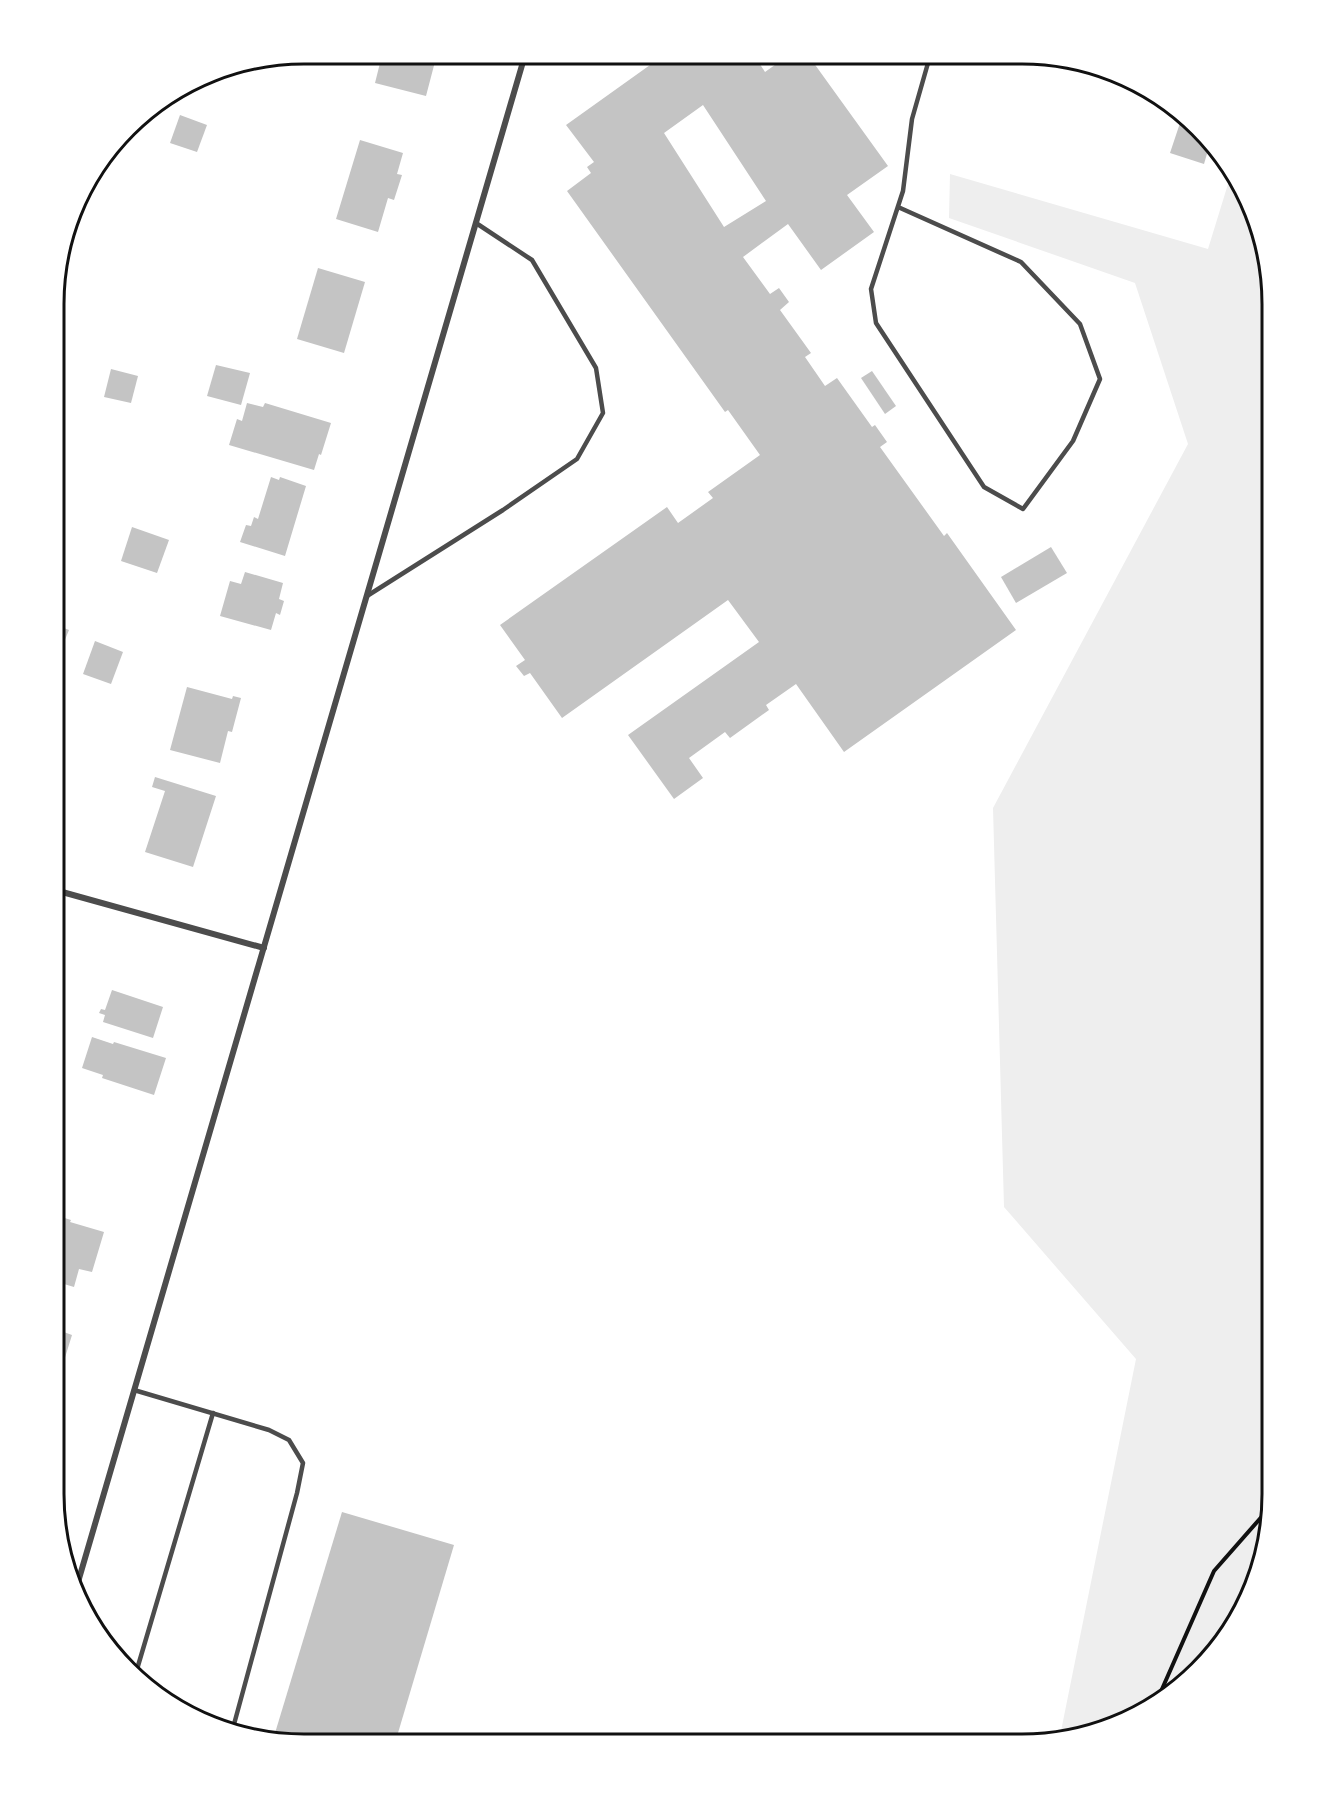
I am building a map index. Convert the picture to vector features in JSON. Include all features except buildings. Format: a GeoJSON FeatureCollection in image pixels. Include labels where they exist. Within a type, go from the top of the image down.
{"type":"FeatureCollection","features":[{"type":"Feature","properties":{"kind":"street"},"geometry":{"type":"LineString","coordinates":[[79,1578],[522,64]]}},
{"type":"Feature","properties":{"kind":"street"},"geometry":{"type":"LineString","coordinates":[[64,892],[264,948]]}},
{"type":"Feature","properties":{"kind":"lane"},"geometry":{"type":"LineString","coordinates":[[898,207],[1021,262],[1080,324],[1100,379],[1073,441],[1023,509],[984,487],[876,323],[871,289],[903,191],[912,119],[928,64]]}},
{"type":"Feature","properties":{"kind":"lane"},"geometry":{"type":"LineString","coordinates":[[367,596],[577,459],[603,413],[596,368],[532,260],[476,223]]}},
{"type":"Feature","properties":{"kind":"lane"},"geometry":{"type":"LineString","coordinates":[[135,1390],[269,1430],[289,1440],[303,1462],[297,1492],[234,1724]]}},
{"type":"Feature","properties":{"kind":"lane"},"geometry":{"type":"LineString","coordinates":[[138,1667],[213,1413]]}},
{"type":"Feature","properties":{"kind":"path"},"geometry":{"type":"LineString","coordinates":[[1162,1690],[1215,1571],[1261,1518]]}},
{"type":"Feature","properties":{"kind":"shaded area"},"geometry":{"type":"Polygon","coordinates":[[[950,174],[1208,249],[1229,182],[1250,227],[1258,257],[1262,288],[1262,1511],[1258,1542],[1244,1587],[1222,1628],[1203,1653],[1169,1685],[1129,1710],[1100,1722],[1061,1731],[1136,1359],[1004,1207],[993,808],[1188,444],[1135,283],[949,218],[950,174]]]}}]}
